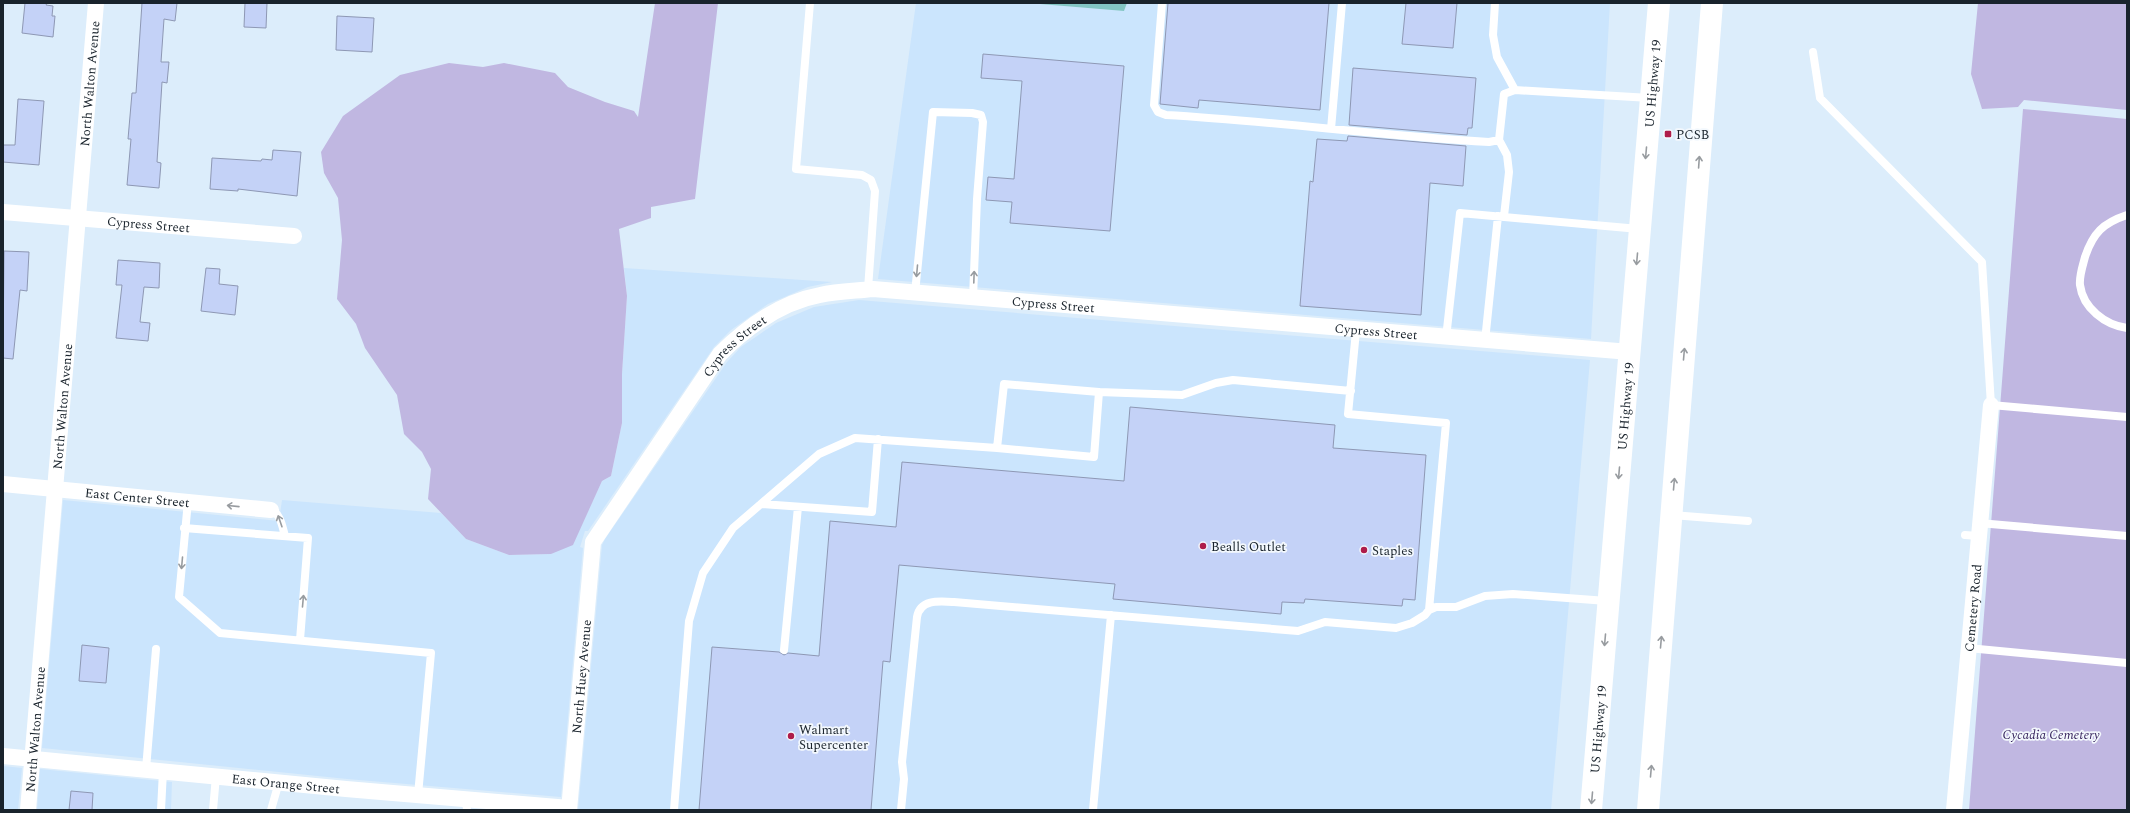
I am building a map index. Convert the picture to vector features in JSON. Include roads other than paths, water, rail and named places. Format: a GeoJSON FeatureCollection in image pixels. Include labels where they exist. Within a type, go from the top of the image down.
{"type":"FeatureCollection","features":[{"type":"Feature","properties":{"kind":"highway","name":"US Highway 19"},"geometry":{"type":"LineString","coordinates":[[1591,810],[1659,3]]}},
{"type":"Feature","properties":{"kind":"highway"},"geometry":{"type":"LineString","coordinates":[[1705,3],[1708,53]]}},
{"type":"Feature","properties":{"kind":"highway"},"geometry":{"type":"LineString","coordinates":[[1648,810],[1712,3]]}},
{"type":"Feature","properties":{"kind":"street","name":"North Walton Avenue"},"geometry":{"type":"LineString","coordinates":[[28,810],[96,3]]}},
{"type":"Feature","properties":{"kind":"street","name":"Cypress Street"},"geometry":{"type":"LineString","coordinates":[[3,212],[294,236]]}},
{"type":"Feature","properties":{"kind":"street","name":"Cypress Street"},"geometry":{"type":"LineString","coordinates":[[593,542],[720,354],[736,339],[772,313],[811,297],[868,290],[915,293],[1356,331],[1630,352]]}},
{"type":"Feature","properties":{"kind":"street","name":"Cemetery Road"},"geometry":{"type":"LineString","coordinates":[[1954,810],[1968,648],[1974,532],[1991,405]]}},
{"type":"Feature","properties":{"kind":"street","name":"East Center Street"},"geometry":{"type":"LineString","coordinates":[[3,484],[271,510]]}},
{"type":"Feature","properties":{"kind":"street","name":"North Huey Avenue"},"geometry":{"type":"LineString","coordinates":[[569,809],[593,542]]}},
{"type":"Feature","properties":{"kind":"street","name":"East Orange Street"},"geometry":{"type":"LineString","coordinates":[[3,756],[418,795],[466,805],[569,809]]}},
{"type":"Feature","properties":{"kind":"lane"},"geometry":{"type":"LineString","coordinates":[[810,3],[796,169],[862,175],[871,180],[875,191],[868,290]]}},
{"type":"Feature","properties":{"kind":"lane"},"geometry":{"type":"LineString","coordinates":[[1162,3],[1154,105],[1158,112],[1166,115],[1233,118],[1418,138],[1489,142],[1499,140]]}},
{"type":"Feature","properties":{"kind":"lane"},"geometry":{"type":"LineString","coordinates":[[1331,129],[1342,3]]}},
{"type":"Feature","properties":{"kind":"lane"},"geometry":{"type":"LineString","coordinates":[[1495,3],[1493,35],[1497,57],[1515,90]]}},
{"type":"Feature","properties":{"kind":"lane"},"geometry":{"type":"LineString","coordinates":[[1813,52],[1820,98],[1982,262],[1991,405],[2127,417]]}},
{"type":"Feature","properties":{"kind":"lane"},"geometry":{"type":"LineString","coordinates":[[1485,341],[1501,216],[1509,172],[1507,155],[1499,140],[1504,94],[1515,90],[1651,98]]}},
{"type":"Feature","properties":{"kind":"lane"},"geometry":{"type":"LineString","coordinates":[[915,293],[933,112],[972,113],[981,115],[983,122],[973,298]]}},
{"type":"Feature","properties":{"kind":"lane"},"geometry":{"type":"LineString","coordinates":[[1446,338],[1460,214],[1501,216],[1640,229]]}},
{"type":"Feature","properties":{"kind":"lane"},"geometry":{"type":"LineString","coordinates":[[2127,215],[2108,224],[2094,239],[2087,253],[2080,284],[2089,306],[2100,318],[2115,325],[2127,328]]}},
{"type":"Feature","properties":{"kind":"lane"},"geometry":{"type":"LineString","coordinates":[[901,810],[904,773],[902,762],[918,610],[926,604],[936,601],[1298,631],[1325,622],[1396,628],[1412,623],[1425,615],[1428,610],[1446,424],[1348,414],[1356,331]]}},
{"type":"Feature","properties":{"kind":"lane"},"geometry":{"type":"LineString","coordinates":[[997,448],[1004,384],[1099,392],[1182,395],[1216,383],[1233,380],[1350,391]]}},
{"type":"Feature","properties":{"kind":"lane"},"geometry":{"type":"LineString","coordinates":[[674,810],[689,621],[704,572],[733,528],[819,454],[856,438],[997,448],[1094,457],[1099,392]]}},
{"type":"Feature","properties":{"kind":"lane"},"geometry":{"type":"LineString","coordinates":[[761,504],[872,512],[878,439]]}},
{"type":"Feature","properties":{"kind":"lane"},"geometry":{"type":"LineString","coordinates":[[188,501],[184,528],[179,597],[220,633],[431,653],[418,795]]}},
{"type":"Feature","properties":{"kind":"lane"},"geometry":{"type":"LineString","coordinates":[[784,650],[798,507]]}},
{"type":"Feature","properties":{"kind":"lane"},"geometry":{"type":"LineString","coordinates":[[271,510],[277,512],[285,536]]}},
{"type":"Feature","properties":{"kind":"lane"},"geometry":{"type":"LineString","coordinates":[[1671,515],[1748,521]]}},
{"type":"Feature","properties":{"kind":"lane"},"geometry":{"type":"LineString","coordinates":[[184,528],[308,538],[300,640]]}},
{"type":"Feature","properties":{"kind":"lane"},"geometry":{"type":"LineString","coordinates":[[1974,532],[2127,536]]}},
{"type":"Feature","properties":{"kind":"lane"},"geometry":{"type":"LineString","coordinates":[[1428,610],[1436,607],[1456,607],[1474,599],[1506,594],[1608,601]]}},
{"type":"Feature","properties":{"kind":"lane"},"geometry":{"type":"LineString","coordinates":[[1093,810],[1111,615]]}},
{"type":"Feature","properties":{"kind":"lane"},"geometry":{"type":"LineString","coordinates":[[1968,648],[2127,663]]}},
{"type":"Feature","properties":{"kind":"lane"},"geometry":{"type":"LineString","coordinates":[[146,769],[156,650]]}},
{"type":"Feature","properties":{"kind":"lane"},"geometry":{"type":"LineString","coordinates":[[161,810],[163,771]]}},
{"type":"Feature","properties":{"kind":"lane"},"geometry":{"type":"LineString","coordinates":[[213,810],[216,776]]}},
{"type":"Feature","properties":{"kind":"lane"},"geometry":{"type":"LineString","coordinates":[[271,810],[279,782]]}},
{"type":"Feature","properties":{"kind":"place","name":"PCSB"},"geometry":{"type":"Point","coordinates":[1668,134]}},
{"type":"Feature","properties":{"kind":"place","name":"Bealls Outlet"},"geometry":{"type":"Point","coordinates":[1203,546]}},
{"type":"Feature","properties":{"kind":"place","name":"Staples"},"geometry":{"type":"Point","coordinates":[1364,550]}},
{"type":"Feature","properties":{"kind":"place","name":"Walmart Supercenter"},"geometry":{"type":"Point","coordinates":[791,736]}},
{"type":"Feature","properties":{"kind":"park label","name":"Cycadia Cemetery"},"geometry":{"type":"Point","coordinates":[2051,734]}}]}
